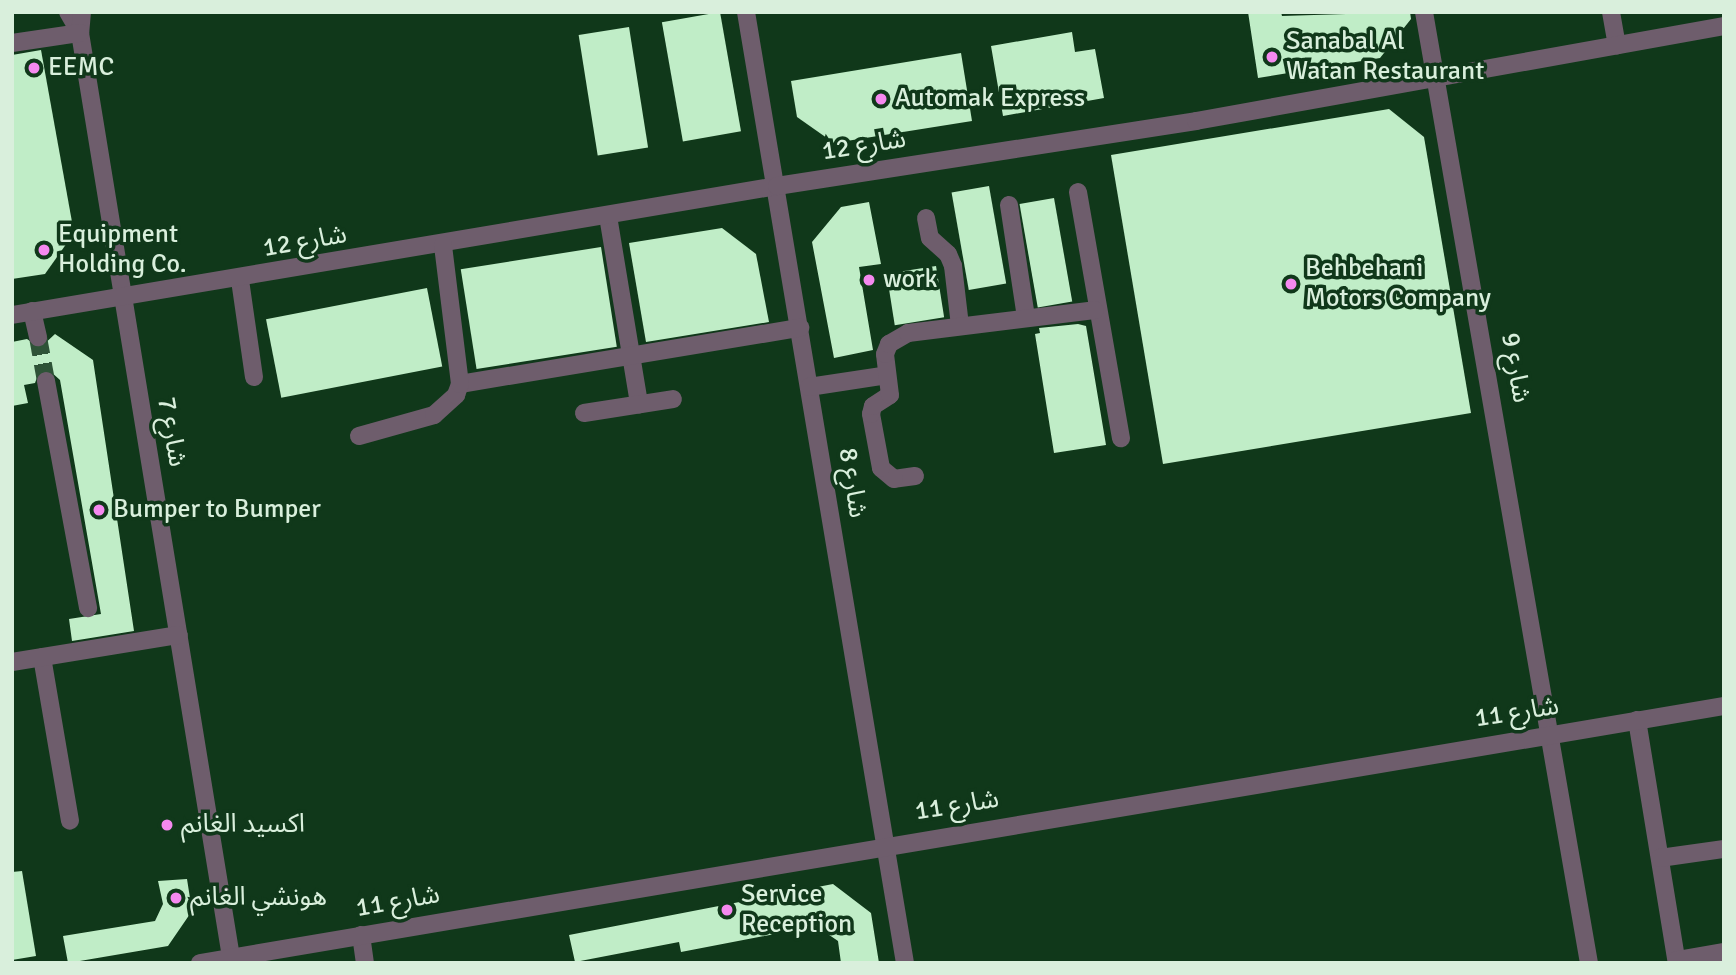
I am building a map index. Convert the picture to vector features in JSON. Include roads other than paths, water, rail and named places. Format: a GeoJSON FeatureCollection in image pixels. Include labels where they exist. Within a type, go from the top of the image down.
{"type":"FeatureCollection","features":[{"type":"Feature","properties":{"kind":"street","name":"شارع 7"},"geometry":{"type":"LineString","coordinates":[[68,12],[80,33]]}},
{"type":"Feature","properties":{"kind":"street","name":"شارع 7"},"geometry":{"type":"LineString","coordinates":[[82,12],[80,33],[121,295],[232,960]]}},
{"type":"Feature","properties":{"kind":"street","name":"شارع 8"},"geometry":{"type":"LineString","coordinates":[[746,12],[905,963]]}},
{"type":"Feature","properties":{"kind":"street","name":"شارع 9"},"geometry":{"type":"LineString","coordinates":[[1424,12],[1434,77],[1448,133],[1589,963]]}},
{"type":"Feature","properties":{"kind":"street"},"geometry":{"type":"LineString","coordinates":[[1611,12],[1617,45]]}},
{"type":"Feature","properties":{"kind":"street","name":"شارع 12"},"geometry":{"type":"LineString","coordinates":[[12,315],[121,295],[240,280],[777,186],[1196,121],[1724,26]]}},
{"type":"Feature","properties":{"kind":"street"},"geometry":{"type":"LineString","coordinates":[[12,43],[80,33]]}},
{"type":"Feature","properties":{"kind":"street"},"geometry":{"type":"LineString","coordinates":[[1078,192],[1095,310],[1121,438]]}},
{"type":"Feature","properties":{"kind":"street"},"geometry":{"type":"LineString","coordinates":[[1009,205],[1026,318]]}},
{"type":"Feature","properties":{"kind":"street"},"geometry":{"type":"LineString","coordinates":[[608,216],[639,404]]}},
{"type":"Feature","properties":{"kind":"street"},"geometry":{"type":"LineString","coordinates":[[926,218],[930,238],[948,254],[953,266],[960,326]]}},
{"type":"Feature","properties":{"kind":"street"},"geometry":{"type":"LineString","coordinates":[[359,436],[435,415],[448,406],[460,384],[443,245]]}},
{"type":"Feature","properties":{"kind":"street"},"geometry":{"type":"LineString","coordinates":[[240,280],[254,377]]}},
{"type":"Feature","properties":{"kind":"street"},"geometry":{"type":"LineString","coordinates":[[915,476],[894,479],[881,468],[871,414],[873,407],[890,395],[885,354],[897,338],[960,326],[1095,310]]}},
{"type":"Feature","properties":{"kind":"street"},"geometry":{"type":"LineString","coordinates":[[32,312],[38,337]]}},
{"type":"Feature","properties":{"kind":"street"},"geometry":{"type":"LineString","coordinates":[[460,384],[800,328]]}},
{"type":"Feature","properties":{"kind":"street"},"geometry":{"type":"LineString","coordinates":[[810,387],[887,375]]}},
{"type":"Feature","properties":{"kind":"street"},"geometry":{"type":"LineString","coordinates":[[47,381],[88,607]]}},
{"type":"Feature","properties":{"kind":"street"},"geometry":{"type":"LineString","coordinates":[[584,413],[673,399]]}},
{"type":"Feature","properties":{"kind":"street"},"geometry":{"type":"LineString","coordinates":[[12,662],[179,635]]}},
{"type":"Feature","properties":{"kind":"street"},"geometry":{"type":"LineString","coordinates":[[42,657],[70,821]]}},
{"type":"Feature","properties":{"kind":"street","name":"شارع 11"},"geometry":{"type":"LineString","coordinates":[[200,963],[232,960],[361,935],[884,845],[1724,706]]}},
{"type":"Feature","properties":{"kind":"street"},"geometry":{"type":"LineString","coordinates":[[1637,720],[1677,961],[1724,952]]}},
{"type":"Feature","properties":{"kind":"street"},"geometry":{"type":"LineString","coordinates":[[1660,859],[1724,849]]}},
{"type":"Feature","properties":{"kind":"street"},"geometry":{"type":"LineString","coordinates":[[361,935],[365,963]]}},
{"type":"Feature","properties":{"kind":"tunnel"},"geometry":{"type":"LineString","coordinates":[[38,337],[46,381]]}},
{"type":"Feature","properties":{"kind":"place","name":"Sanabal Al Watan Restaurant"},"geometry":{"type":"Point","coordinates":[1272,57]}},
{"type":"Feature","properties":{"kind":"place","name":"EEMC"},"geometry":{"type":"Point","coordinates":[34,68]}},
{"type":"Feature","properties":{"kind":"place","name":"Automak Express"},"geometry":{"type":"Point","coordinates":[881,99]}},
{"type":"Feature","properties":{"kind":"place","name":"Equipment Holding Co."},"geometry":{"type":"Point","coordinates":[44,250]}},
{"type":"Feature","properties":{"kind":"place","name":"work"},"geometry":{"type":"Point","coordinates":[869,280]}},
{"type":"Feature","properties":{"kind":"place","name":"Behbehani Motors Company"},"geometry":{"type":"Point","coordinates":[1291,284]}},
{"type":"Feature","properties":{"kind":"place","name":"Bumper to Bumper"},"geometry":{"type":"Point","coordinates":[99,510]}},
{"type":"Feature","properties":{"kind":"place","name":"اكسيد الغانم"},"geometry":{"type":"Point","coordinates":[167,825]}},
{"type":"Feature","properties":{"kind":"place","name":"هونشي الغانم"},"geometry":{"type":"Point","coordinates":[176,898]}},
{"type":"Feature","properties":{"kind":"place","name":"Service Reception"},"geometry":{"type":"Point","coordinates":[727,910]}}]}
